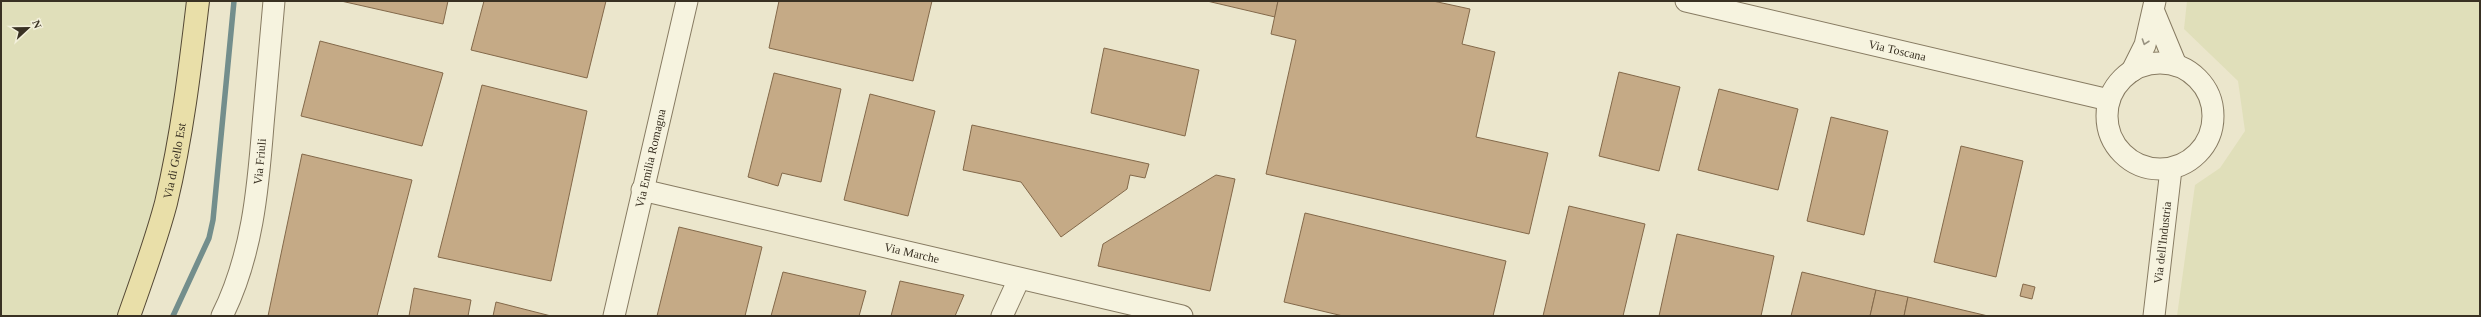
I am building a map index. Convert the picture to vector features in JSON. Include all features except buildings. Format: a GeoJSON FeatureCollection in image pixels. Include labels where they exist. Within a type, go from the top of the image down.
{"type":"FeatureCollection","features":[{"type":"Feature","properties":{"kind":"main road","name":"Via di Gello Est"},"geometry":{"type":"LineString","coordinates":[[129,316],[155,243],[166,202],[184,116],[198,1]]}},
{"type":"Feature","properties":{"kind":"street","name":"Via Friuli"},"geometry":{"type":"LineString","coordinates":[[222,316],[239,276],[251,231],[259,177],[274,1]]}},
{"type":"Feature","properties":{"kind":"street","name":"Via Emilia Romagna"},"geometry":{"type":"LineString","coordinates":[[614,316],[687,1]]}},
{"type":"Feature","properties":{"kind":"street","name":"Via Toscana"},"geometry":{"type":"LineString","coordinates":[[1686,1],[2109,100]]}},
{"type":"Feature","properties":{"kind":"street"},"geometry":{"type":"LineString","coordinates":[[2132,71],[2145,45],[2155,7]]}},
{"type":"Feature","properties":{"kind":"street"},"geometry":{"type":"LineString","coordinates":[[2155,7],[2176,66]]}},
{"type":"Feature","properties":{"kind":"street"},"geometry":{"type":"LineString","coordinates":[[2161,63],[2176,66],[2191,74],[2204,86],[2211,102],[2213,119],[2209,136],[2200,151],[2187,162],[2171,169],[2152,169],[2135,164],[2120,152],[2110,136],[2107,118],[2109,100],[2122,79],[2132,71],[2146,65],[2161,63]]}},
{"type":"Feature","properties":{"kind":"street","name":"Via dell'Industria"},"geometry":{"type":"LineString","coordinates":[[2154,316],[2171,169]]}},
{"type":"Feature","properties":{"kind":"street","name":"Via Marche"},"geometry":{"type":"LineString","coordinates":[[642,190],[1182,316]]}},
{"type":"Feature","properties":{"kind":"street"},"geometry":{"type":"LineString","coordinates":[[1002,316],[1019,279]]}},
{"type":"Feature","properties":{"kind":"green space"},"geometry":{"type":"Polygon","coordinates":[[[1,1],[188,1],[175,113],[145,239],[118,316],[1,316],[1,1]]]}},
{"type":"Feature","properties":{"kind":"green space"},"geometry":{"type":"Polygon","coordinates":[[[2187,1],[2480,1],[2480,316],[2177,316],[2195,185],[2220,168],[2245,131],[2238,81],[2184,29],[2187,1]]]}},
{"type":"Feature","properties":{"kind":"waterway"},"geometry":{"type":"LineString","coordinates":[[173,316],[209,238],[213,220],[234,1]]}}]}
